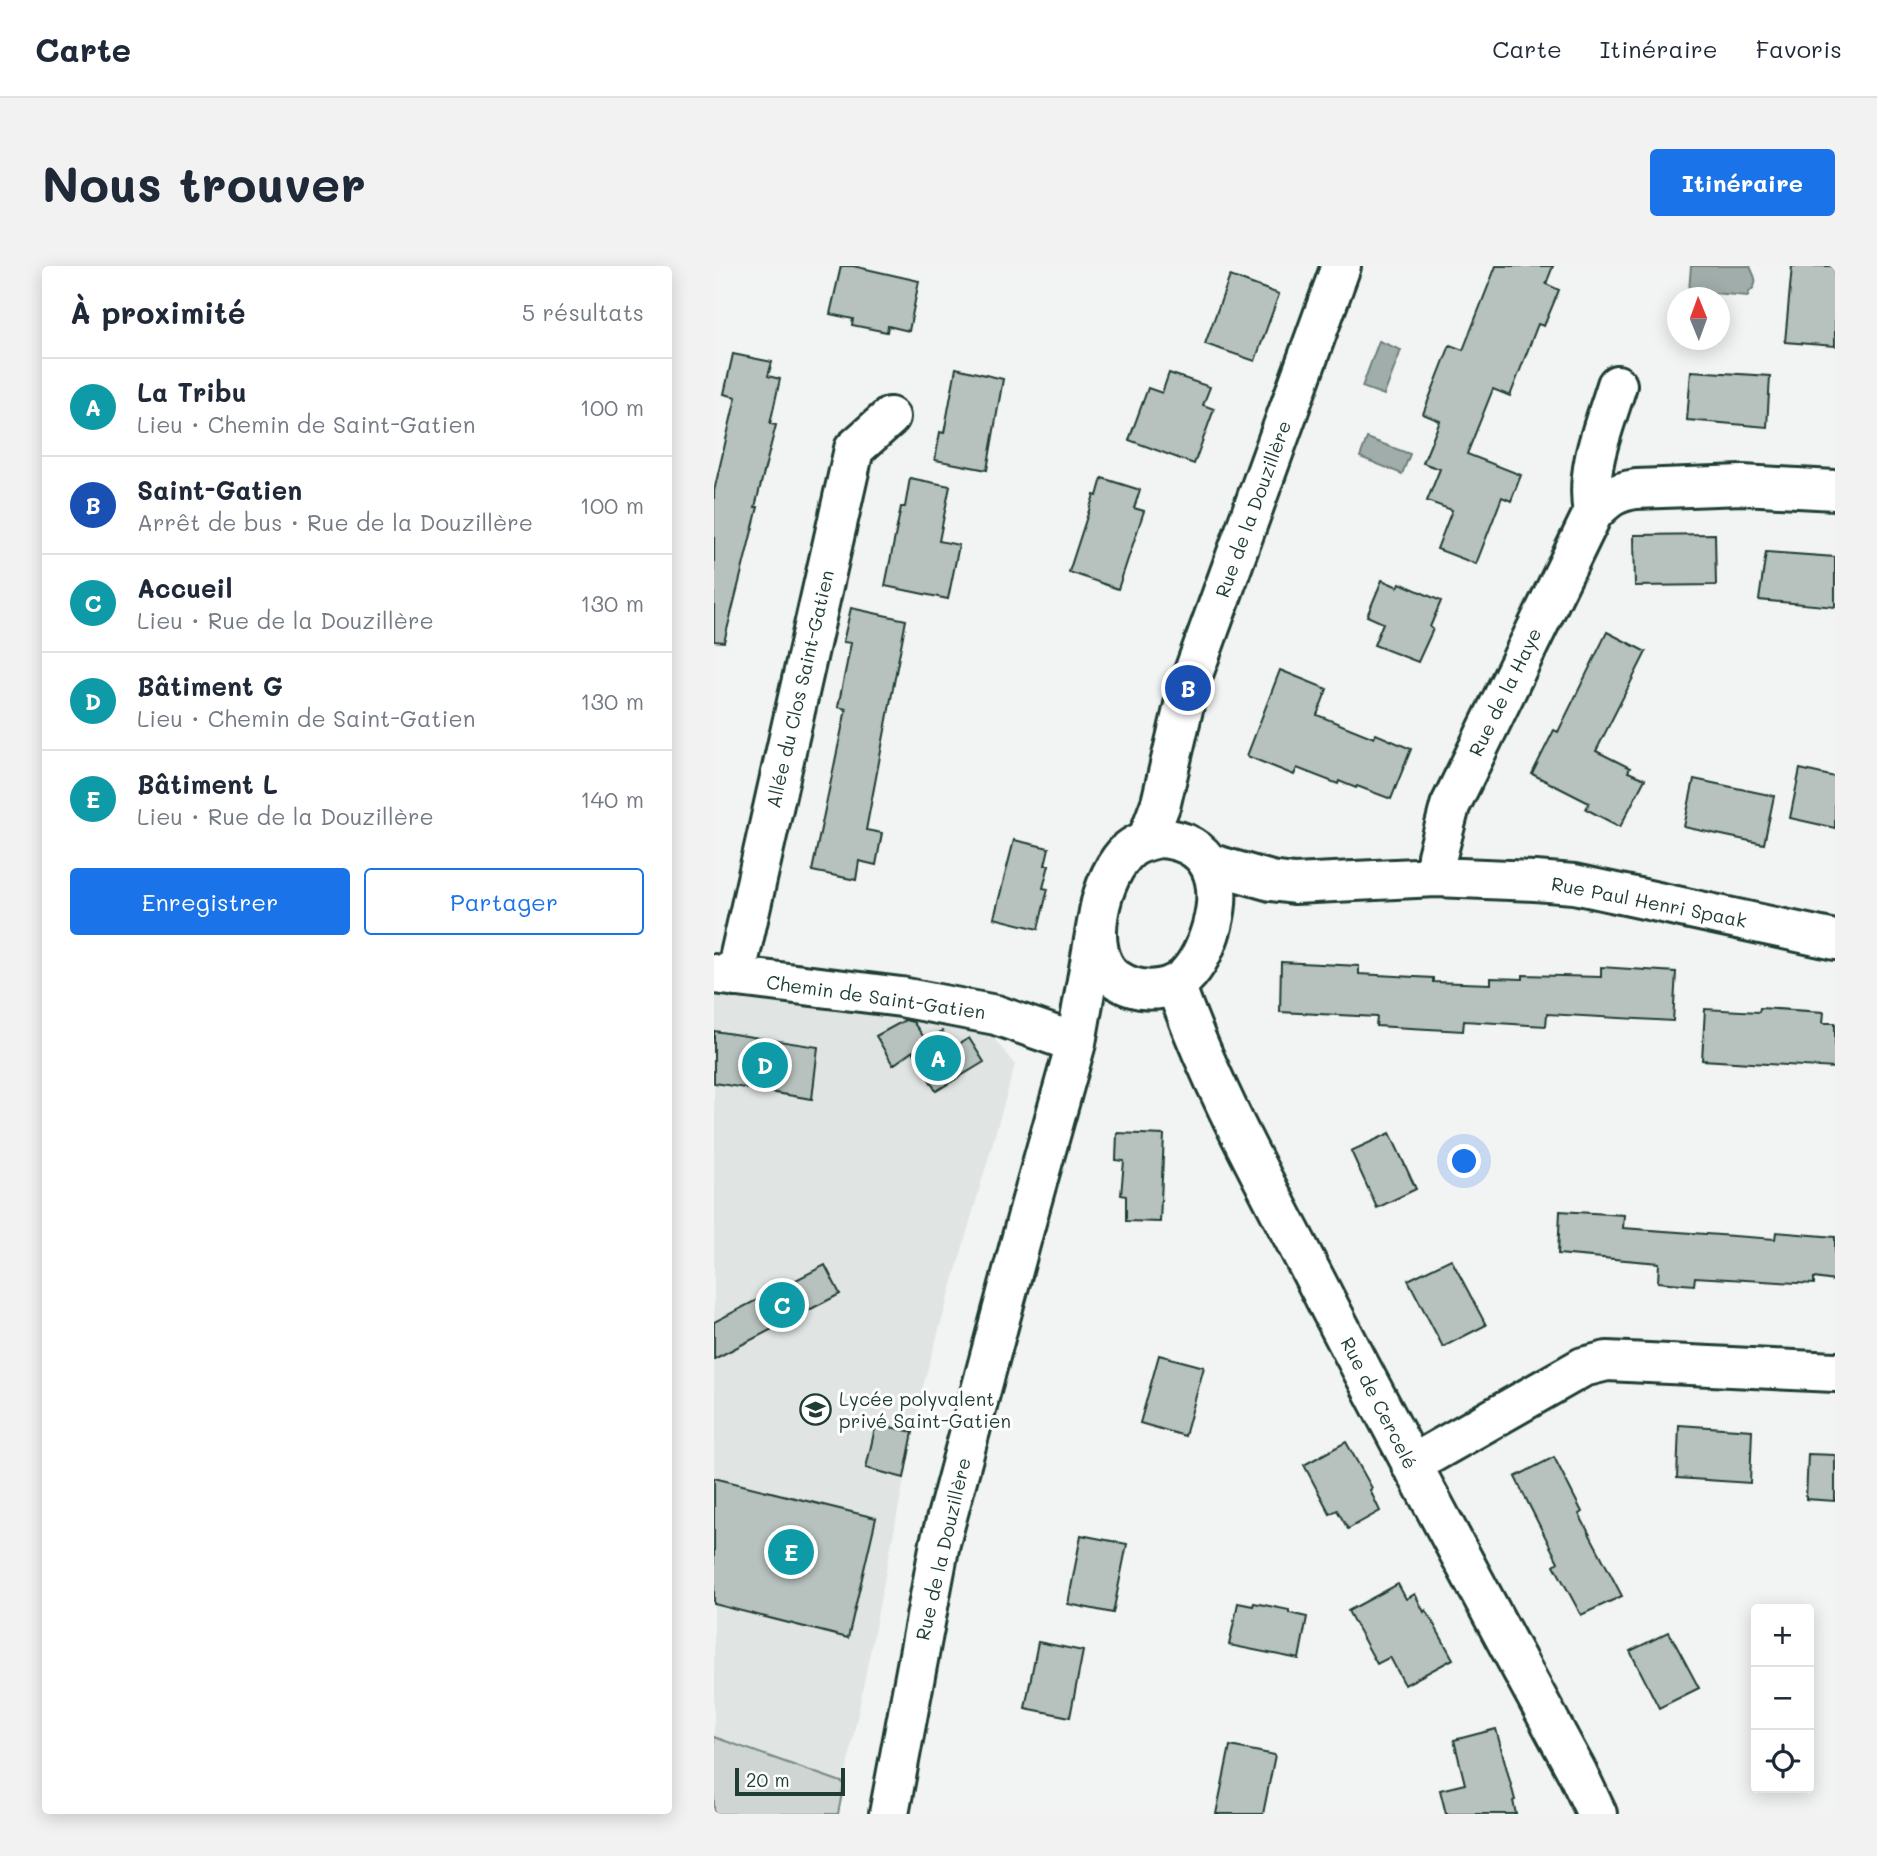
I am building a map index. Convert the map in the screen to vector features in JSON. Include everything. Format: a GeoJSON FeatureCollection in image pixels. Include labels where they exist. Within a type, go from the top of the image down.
{"type":"FeatureCollection","features":[{"type":"Feature","properties":{"kind":"street","name":"Rue de la Douzillère"},"geometry":{"type":"LineString","coordinates":[[1147,840],[1161,803],[1188,688],[1341,266]]}},
{"type":"Feature","properties":{"kind":"street","name":"Rue de la Haye"},"geometry":{"type":"LineString","coordinates":[[1593,513],[1590,497],[1593,465],[1617,385]]}},
{"type":"Feature","properties":{"kind":"street","name":"Allée du Clos Saint-Gatien"},"geometry":{"type":"LineString","coordinates":[[724,975],[854,449],[890,417]]}},
{"type":"Feature","properties":{"kind":"street","name":"Rue de la Haye"},"geometry":{"type":"LineString","coordinates":[[1436,877],[1437,856],[1450,806],[1593,513],[1606,499],[1621,491],[1636,489],[1742,485],[1835,490]]}},
{"type":"Feature","properties":{"kind":"street","name":"Rue de la Douzillère"},"geometry":{"type":"LineString","coordinates":[[1172,754],[1204,858]]}},
{"type":"Feature","properties":{"kind":"street"},"geometry":{"type":"LineString","coordinates":[[1160,838],[1190,845],[1204,858],[1217,885],[1217,902],[1202,952],[1184,977],[1175,984],[1156,990],[1133,987],[1117,980],[1109,973],[1099,952],[1097,934],[1105,889],[1119,861],[1130,850],[1147,840],[1160,838]]}},
{"type":"Feature","properties":{"kind":"street","name":"Rue Paul Henri Spaak"},"geometry":{"type":"LineString","coordinates":[[1204,858],[1271,881],[1294,884],[1436,877],[1574,884],[1835,940]]}},
{"type":"Feature","properties":{"kind":"street","name":"Rue Paul Henri Spaak"},"geometry":{"type":"LineString","coordinates":[[1214,918],[1225,909],[1255,895],[1294,884]]}},
{"type":"Feature","properties":{"kind":"street","name":"Rue de la Douzillère"},"geometry":{"type":"LineString","coordinates":[[889,1814],[940,1543],[1076,1043],[1098,917]]}},
{"type":"Feature","properties":{"kind":"street","name":"Chemin de Saint-Gatien"},"geometry":{"type":"LineString","coordinates":[[724,975],[901,998],[996,1015],[1076,1043]]}},
{"type":"Feature","properties":{"kind":"street","name":"Rue de la Douzillère"},"geometry":{"type":"LineString","coordinates":[[1076,1043],[1087,1017],[1117,980]]}},
{"type":"Feature","properties":{"kind":"street","name":"Rue de Cercelé"},"geometry":{"type":"LineString","coordinates":[[1175,984],[1191,1029],[1222,1099],[1411,1465],[1577,1772],[1597,1814]]}},
{"type":"Feature","properties":{"kind":"street"},"geometry":{"type":"LineString","coordinates":[[1411,1465],[1583,1367],[1607,1361],[1835,1372]]}},
{"type":"Feature","properties":{"kind":"shaded area"},"geometry":{"type":"Polygon","coordinates":[[[1691,266],[1750,266],[1755,279],[1755,285],[1748,296],[1730,294],[1730,287],[1689,287],[1691,266]]]}},
{"type":"Feature","properties":{"kind":"shaded area"},"geometry":{"type":"Polygon","coordinates":[[[1379,341],[1401,350],[1384,395],[1362,387],[1379,341]]]}},
{"type":"Feature","properties":{"kind":"shaded area"},"geometry":{"type":"Polygon","coordinates":[[[1367,438],[1410,454],[1402,474],[1360,457],[1367,438]]]}},
{"type":"Feature","properties":{"kind":"shaded area","name":"Lycée polyvalent privé Saint-Gatien"},"geometry":{"type":"Polygon","coordinates":[[[714,987],[983,1025],[1015,1065],[922,1389],[838,1814],[714,1814],[714,987]]]}},
{"type":"Feature","properties":{"kind":"shaded area"},"geometry":{"type":"Polygon","coordinates":[[[714,1737],[844,1783],[838,1814],[714,1814],[714,1737]]]}},
{"type":"Feature","properties":{"kind":"building"},"geometry":{"type":"Polygon","coordinates":[[[841,266],[853,266],[919,281],[909,331],[888,326],[887,332],[852,325],[853,319],[830,314],[841,266]]]}},
{"type":"Feature","properties":{"kind":"building"},"geometry":{"type":"Polygon","coordinates":[[[1496,266],[1553,266],[1546,284],[1559,290],[1544,326],[1538,324],[1510,396],[1493,389],[1467,454],[1521,475],[1511,501],[1502,497],[1476,564],[1437,549],[1452,510],[1427,501],[1440,469],[1423,463],[1440,421],[1423,414],[1450,345],[1463,350],[1496,266]]]}},
{"type":"Feature","properties":{"kind":"building"},"geometry":{"type":"Polygon","coordinates":[[[1792,266],[1835,266],[1835,346],[1785,342],[1792,266]]]}},
{"type":"Feature","properties":{"kind":"building"},"geometry":{"type":"Polygon","coordinates":[[[1230,276],[1279,294],[1255,361],[1205,344],[1230,276]]]}},
{"type":"Feature","properties":{"kind":"building"},"geometry":{"type":"Polygon","coordinates":[[[733,354],[772,362],[768,376],[780,379],[770,424],[776,425],[724,642],[714,641],[714,491],[736,397],[724,394],[733,354]]]}},
{"type":"Feature","properties":{"kind":"building"},"geometry":{"type":"Polygon","coordinates":[[[956,368],[1003,379],[987,470],[935,460],[940,432],[944,433],[956,368]]]}},
{"type":"Feature","properties":{"kind":"building"},"geometry":{"type":"Polygon","coordinates":[[[1691,371],[1770,376],[1767,427],[1687,420],[1691,371]]]}},
{"type":"Feature","properties":{"kind":"building"},"geometry":{"type":"Polygon","coordinates":[[[1169,373],[1210,387],[1203,405],[1214,409],[1194,464],[1129,440],[1148,388],[1162,393],[1169,373]]]}},
{"type":"Feature","properties":{"kind":"building"},"geometry":{"type":"Polygon","coordinates":[[[910,478],[950,486],[939,541],[959,545],[948,599],[885,586],[901,507],[905,507],[910,478]]]}},
{"type":"Feature","properties":{"kind":"building"},"geometry":{"type":"Polygon","coordinates":[[[1102,478],[1140,490],[1134,508],[1144,511],[1118,589],[1069,572],[1102,478]]]}},
{"type":"Feature","properties":{"kind":"building"},"geometry":{"type":"Polygon","coordinates":[[[1715,534],[1716,585],[1635,586],[1634,535],[1715,534]]]}},
{"type":"Feature","properties":{"kind":"building"},"geometry":{"type":"Polygon","coordinates":[[[1766,552],[1835,557],[1835,607],[1759,600],[1766,552]]]}},
{"type":"Feature","properties":{"kind":"building"},"geometry":{"type":"Polygon","coordinates":[[[1382,580],[1398,587],[1400,583],[1441,601],[1430,627],[1433,629],[1418,662],[1374,645],[1383,623],[1367,616],[1382,580]]]}},
{"type":"Feature","properties":{"kind":"building"},"geometry":{"type":"Polygon","coordinates":[[[851,608],[906,620],[866,830],[882,833],[876,865],[859,861],[856,880],[812,871],[846,709],[838,707],[851,643],[843,642],[851,608]]]}},
{"type":"Feature","properties":{"kind":"building"},"geometry":{"type":"Polygon","coordinates":[[[1607,632],[1646,652],[1596,751],[1630,768],[1628,772],[1645,779],[1620,827],[1586,809],[1589,803],[1532,774],[1554,730],[1558,732],[1607,632]]]}},
{"type":"Feature","properties":{"kind":"building"},"geometry":{"type":"Polygon","coordinates":[[[1280,670],[1327,689],[1317,715],[1374,738],[1376,734],[1411,749],[1391,799],[1357,786],[1356,788],[1339,781],[1338,784],[1297,768],[1294,775],[1247,756],[1280,670]]]}},
{"type":"Feature","properties":{"kind":"building"},"geometry":{"type":"Polygon","coordinates":[[[1800,769],[1835,777],[1835,828],[1790,818],[1800,769]]]}},
{"type":"Feature","properties":{"kind":"building"},"geometry":{"type":"Polygon","coordinates":[[[1694,779],[1774,796],[1764,844],[1684,827],[1694,779]]]}},
{"type":"Feature","properties":{"kind":"building"},"geometry":{"type":"Polygon","coordinates":[[[1014,840],[1049,848],[1045,865],[1049,865],[1043,888],[1048,889],[1038,929],[994,918],[1014,840]]]}},
{"type":"Feature","properties":{"kind":"building"},"geometry":{"type":"Polygon","coordinates":[[[1281,962],[1359,966],[1359,974],[1433,978],[1433,982],[1491,984],[1491,978],[1523,979],[1523,975],[1601,977],[1601,967],[1676,972],[1673,1021],[1547,1014],[1546,1026],[1464,1021],[1463,1031],[1376,1026],[1377,1017],[1280,1012],[1281,962]]]}},
{"type":"Feature","properties":{"kind":"building"},"geometry":{"type":"Polygon","coordinates":[[[1760,1008],[1824,1012],[1823,1023],[1835,1023],[1835,1068],[1702,1060],[1705,1009],[1759,1012],[1760,1008]]]}},
{"type":"Feature","properties":{"kind":"building"},"geometry":{"type":"Polygon","coordinates":[[[905,1020],[913,1022],[926,1040],[942,1031],[952,1048],[969,1038],[984,1062],[936,1091],[913,1051],[893,1065],[876,1036],[905,1020]]]}},
{"type":"Feature","properties":{"kind":"building"},"geometry":{"type":"Polygon","coordinates":[[[714,1031],[818,1047],[812,1099],[714,1083],[714,1031]]]}},
{"type":"Feature","properties":{"kind":"building"},"geometry":{"type":"Polygon","coordinates":[[[1117,1133],[1164,1135],[1160,1222],[1126,1221],[1126,1196],[1121,1195],[1124,1161],[1116,1160],[1117,1133]]]}},
{"type":"Feature","properties":{"kind":"building"},"geometry":{"type":"Polygon","coordinates":[[[1390,1133],[1416,1189],[1377,1208],[1351,1151],[1390,1133]]]}},
{"type":"Feature","properties":{"kind":"building"},"geometry":{"type":"Polygon","coordinates":[[[1560,1211],[1624,1215],[1623,1228],[1775,1239],[1776,1232],[1835,1237],[1835,1281],[1814,1278],[1814,1284],[1695,1277],[1694,1285],[1658,1282],[1659,1263],[1558,1254],[1560,1211]]]}},
{"type":"Feature","properties":{"kind":"building"},"geometry":{"type":"Polygon","coordinates":[[[1451,1259],[1486,1325],[1443,1347],[1408,1280],[1451,1259]]]}},
{"type":"Feature","properties":{"kind":"building"},"geometry":{"type":"Polygon","coordinates":[[[825,1265],[840,1294],[714,1359],[714,1322],[825,1265]]]}},
{"type":"Feature","properties":{"kind":"building"},"geometry":{"type":"Polygon","coordinates":[[[1159,1355],[1204,1367],[1185,1436],[1140,1423],[1159,1355]]]}},
{"type":"Feature","properties":{"kind":"building"},"geometry":{"type":"Polygon","coordinates":[[[876,1424],[913,1432],[904,1478],[866,1468],[876,1424]]]}},
{"type":"Feature","properties":{"kind":"building"},"geometry":{"type":"Polygon","coordinates":[[[1679,1425],[1752,1430],[1750,1483],[1677,1478],[1679,1425]]]}},
{"type":"Feature","properties":{"kind":"building"},"geometry":{"type":"Polygon","coordinates":[[[1346,1442],[1372,1488],[1370,1490],[1380,1511],[1348,1529],[1337,1510],[1330,1514],[1304,1465],[1346,1442]]]}},
{"type":"Feature","properties":{"kind":"building"},"geometry":{"type":"Polygon","coordinates":[[[1808,1454],[1835,1455],[1835,1501],[1806,1499],[1808,1454]]]}},
{"type":"Feature","properties":{"kind":"building"},"geometry":{"type":"Polygon","coordinates":[[[1554,1457],[1582,1512],[1579,1514],[1622,1596],[1581,1615],[1554,1565],[1558,1562],[1515,1477],[1554,1457]]]}},
{"type":"Feature","properties":{"kind":"building"},"geometry":{"type":"Polygon","coordinates":[[[714,1478],[876,1518],[848,1638],[714,1604],[714,1478]]]}},
{"type":"Feature","properties":{"kind":"building"},"geometry":{"type":"Polygon","coordinates":[[[1081,1535],[1127,1544],[1113,1613],[1068,1604],[1081,1535]]]}},
{"type":"Feature","properties":{"kind":"building"},"geometry":{"type":"Polygon","coordinates":[[[1398,1584],[1406,1599],[1415,1594],[1453,1659],[1405,1685],[1390,1657],[1377,1664],[1348,1611],[1398,1584]]]}},
{"type":"Feature","properties":{"kind":"building"},"geometry":{"type":"Polygon","coordinates":[[[1238,1603],[1253,1606],[1254,1603],[1289,1610],[1289,1613],[1307,1617],[1299,1659],[1229,1645],[1238,1603]]]}},
{"type":"Feature","properties":{"kind":"building"},"geometry":{"type":"Polygon","coordinates":[[[1669,1632],[1699,1688],[1659,1708],[1630,1651],[1669,1632]]]}},
{"type":"Feature","properties":{"kind":"building"},"geometry":{"type":"Polygon","coordinates":[[[1038,1642],[1083,1651],[1070,1717],[1025,1708],[1038,1642]]]}},
{"type":"Feature","properties":{"kind":"building"},"geometry":{"type":"Polygon","coordinates":[[[1496,1729],[1515,1800],[1516,1814],[1446,1814],[1440,1790],[1465,1784],[1454,1740],[1496,1729]]]}},
{"type":"Feature","properties":{"kind":"building"},"geometry":{"type":"Polygon","coordinates":[[[1230,1746],[1275,1755],[1263,1814],[1216,1814],[1230,1746]]]}},
{"type":"Feature","properties":{"kind":"place","name":"Saint-Gatien"},"geometry":{"type":"Point","coordinates":[1188,688]}},
{"type":"Feature","properties":{"kind":"place","name":"La Tribu"},"geometry":{"type":"Point","coordinates":[938,1058]}},
{"type":"Feature","properties":{"kind":"place","name":"Bâtiment G"},"geometry":{"type":"Point","coordinates":[765,1065]}},
{"type":"Feature","properties":{"kind":"place","name":"Accueil"},"geometry":{"type":"Point","coordinates":[782,1305]}},
{"type":"Feature","properties":{"kind":"place","name":"Lycée polyvalent privé Saint-Gatien"},"geometry":{"type":"Point","coordinates":[816,1410]}},
{"type":"Feature","properties":{"kind":"place","name":"Bâtiment L"},"geometry":{"type":"Point","coordinates":[791,1552]}}]}
